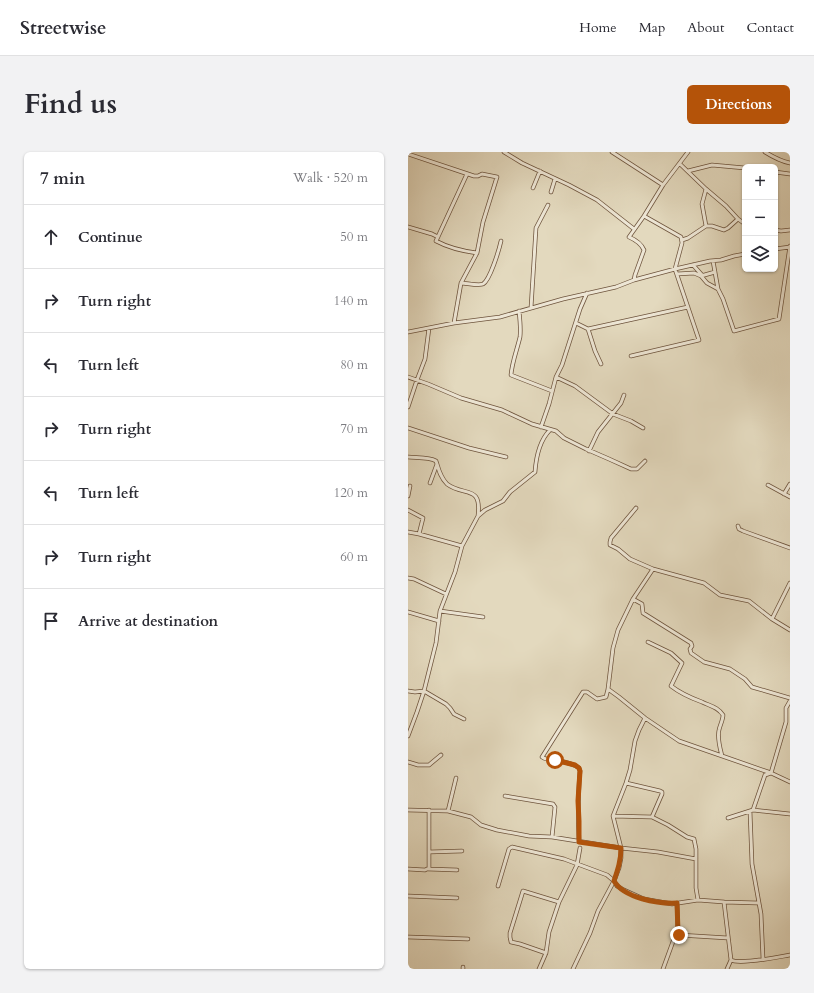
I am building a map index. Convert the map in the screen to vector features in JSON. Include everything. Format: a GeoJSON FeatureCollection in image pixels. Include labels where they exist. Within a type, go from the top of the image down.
{"type":"FeatureCollection","features":[{"type":"Feature","properties":{"kind":"street"},"geometry":{"type":"LineString","coordinates":[[504,152],[522,163],[597,200],[634,230]]}},
{"type":"Feature","properties":{"kind":"street"},"geometry":{"type":"LineString","coordinates":[[612,152],[663,185]]}},
{"type":"Feature","properties":{"kind":"street"},"geometry":{"type":"LineString","coordinates":[[634,280],[644,250],[638,242],[628,237],[644,216],[663,185],[688,152]]}},
{"type":"Feature","properties":{"kind":"street"},"geometry":{"type":"LineString","coordinates":[[765,152],[773,158],[790,163]]}},
{"type":"Feature","properties":{"kind":"street"},"geometry":{"type":"LineString","coordinates":[[408,154],[476,177],[482,174],[497,177],[483,222],[477,253],[461,283],[454,323]]}},
{"type":"Feature","properties":{"kind":"street"},"geometry":{"type":"LineString","coordinates":[[680,164],[742,222]]}},
{"type":"Feature","properties":{"kind":"street"},"geometry":{"type":"LineString","coordinates":[[688,171],[712,165],[742,168]]}},
{"type":"Feature","properties":{"kind":"street"},"geometry":{"type":"LineString","coordinates":[[533,188],[540,171]]}},
{"type":"Feature","properties":{"kind":"street"},"geometry":{"type":"LineString","coordinates":[[778,172],[790,174]]}},
{"type":"Feature","properties":{"kind":"street"},"geometry":{"type":"LineString","coordinates":[[467,174],[436,241],[462,252],[477,253]]}},
{"type":"Feature","properties":{"kind":"street"},"geometry":{"type":"LineString","coordinates":[[551,192],[555,179]]}},
{"type":"Feature","properties":{"kind":"street"},"geometry":{"type":"LineString","coordinates":[[706,189],[702,204],[706,226]]}},
{"type":"Feature","properties":{"kind":"street"},"geometry":{"type":"LineString","coordinates":[[531,308],[536,228],[548,204]]}},
{"type":"Feature","properties":{"kind":"street"},"geometry":{"type":"LineString","coordinates":[[631,356],[699,340],[675,269],[682,244],[681,237],[644,216]]}},
{"type":"Feature","properties":{"kind":"street"},"geometry":{"type":"LineString","coordinates":[[682,240],[688,238],[706,226],[712,226],[724,230],[738,219]]}},
{"type":"Feature","properties":{"kind":"street"},"geometry":{"type":"LineString","coordinates":[[408,227],[438,237]]}},
{"type":"Feature","properties":{"kind":"street"},"geometry":{"type":"LineString","coordinates":[[778,230],[790,230]]}},
{"type":"Feature","properties":{"kind":"street"},"geometry":{"type":"LineString","coordinates":[[461,283],[484,284],[488,279],[501,241]]}},
{"type":"Feature","properties":{"kind":"street"},"geometry":{"type":"LineString","coordinates":[[713,261],[718,289],[734,331],[779,319],[788,271],[790,247],[778,249]]}},
{"type":"Feature","properties":{"kind":"street"},"geometry":{"type":"LineString","coordinates":[[408,332],[454,323],[500,317],[563,299],[616,287],[634,280],[675,269],[742,255]]}},
{"type":"Feature","properties":{"kind":"street"},"geometry":{"type":"LineString","coordinates":[[693,265],[707,283],[718,289]]}},
{"type":"Feature","properties":{"kind":"street"},"geometry":{"type":"LineString","coordinates":[[677,274],[694,273],[701,275],[714,272]]}},
{"type":"Feature","properties":{"kind":"street"},"geometry":{"type":"LineString","coordinates":[[541,427],[556,377],[562,365],[580,309],[587,294]]}},
{"type":"Feature","properties":{"kind":"street"},"geometry":{"type":"LineString","coordinates":[[588,329],[688,307]]}},
{"type":"Feature","properties":{"kind":"street"},"geometry":{"type":"LineString","coordinates":[[519,311],[520,335],[511,375],[552,391]]}},
{"type":"Feature","properties":{"kind":"street"},"geometry":{"type":"LineString","coordinates":[[576,322],[588,329],[601,364]]}},
{"type":"Feature","properties":{"kind":"street"},"geometry":{"type":"LineString","coordinates":[[408,407],[425,359],[430,328]]}},
{"type":"Feature","properties":{"kind":"street"},"geometry":{"type":"LineString","coordinates":[[408,377],[461,398],[502,410],[532,424],[556,431],[564,438],[589,451],[631,469],[637,469],[645,461]]}},
{"type":"Feature","properties":{"kind":"street"},"geometry":{"type":"LineString","coordinates":[[556,377],[575,386],[613,414],[631,421],[643,428]]}},
{"type":"Feature","properties":{"kind":"street"},"geometry":{"type":"LineString","coordinates":[[589,451],[598,432],[621,403],[624,395]]}},
{"type":"Feature","properties":{"kind":"street"},"geometry":{"type":"LineString","coordinates":[[408,428],[469,448],[506,457]]}},
{"type":"Feature","properties":{"kind":"street"},"geometry":{"type":"LineString","coordinates":[[408,736],[424,691],[436,643],[440,611],[455,572],[462,546],[478,516],[485,510],[502,501],[510,492],[535,472],[536,459],[546,434],[550,430]]}},
{"type":"Feature","properties":{"kind":"street"},"geometry":{"type":"LineString","coordinates":[[408,457],[435,460],[441,476],[448,484],[474,495],[479,505],[478,516]]}},
{"type":"Feature","properties":{"kind":"street"},"geometry":{"type":"LineString","coordinates":[[430,483],[437,464]]}},
{"type":"Feature","properties":{"kind":"street"},"geometry":{"type":"LineString","coordinates":[[784,494],[790,484]]}},
{"type":"Feature","properties":{"kind":"street"},"geometry":{"type":"LineString","coordinates":[[768,485],[790,497]]}},
{"type":"Feature","properties":{"kind":"street"},"geometry":{"type":"LineString","coordinates":[[408,496],[410,486]]}},
{"type":"Feature","properties":{"kind":"street"},"geometry":{"type":"LineString","coordinates":[[636,508],[611,538],[610,545],[618,549],[630,559],[653,569],[704,583],[720,595],[749,601],[772,619],[790,630]]}},
{"type":"Feature","properties":{"kind":"street"},"geometry":{"type":"LineString","coordinates":[[408,510],[423,518],[419,534]]}},
{"type":"Feature","properties":{"kind":"street"},"geometry":{"type":"LineString","coordinates":[[738,526],[739,529],[743,531],[790,548]]}},
{"type":"Feature","properties":{"kind":"street"},"geometry":{"type":"LineString","coordinates":[[408,532],[462,546]]}},
{"type":"Feature","properties":{"kind":"street"},"geometry":{"type":"LineString","coordinates":[[579,842],[579,768],[575,765],[544,759],[542,757],[583,692],[587,692],[597,699],[606,697],[613,648],[618,630],[633,599],[653,569]]}},
{"type":"Feature","properties":{"kind":"street"},"geometry":{"type":"LineString","coordinates":[[408,578],[414,579],[446,594]]}},
{"type":"Feature","properties":{"kind":"street"},"geometry":{"type":"LineString","coordinates":[[772,619],[790,583]]}},
{"type":"Feature","properties":{"kind":"street"},"geometry":{"type":"LineString","coordinates":[[633,599],[642,604],[643,613],[691,643],[691,653],[704,662],[730,669],[745,679],[752,686],[790,700],[786,708],[786,722],[771,773]]}},
{"type":"Feature","properties":{"kind":"street"},"geometry":{"type":"LineString","coordinates":[[440,611],[483,617]]}},
{"type":"Feature","properties":{"kind":"street"},"geometry":{"type":"LineString","coordinates":[[408,612],[439,621]]}},
{"type":"Feature","properties":{"kind":"street"},"geometry":{"type":"LineString","coordinates":[[648,642],[671,653],[682,662],[671,686],[701,702],[719,709],[723,715],[718,731],[722,756]]}},
{"type":"Feature","properties":{"kind":"street"},"geometry":{"type":"LineString","coordinates":[[608,689],[645,718],[679,741],[771,773],[790,782]]}},
{"type":"Feature","properties":{"kind":"street"},"geometry":{"type":"LineString","coordinates":[[408,691],[424,691],[446,704],[454,714],[464,719]]}},
{"type":"Feature","properties":{"kind":"street"},"geometry":{"type":"LineString","coordinates":[[573,969],[590,933],[598,911],[614,881],[620,863],[621,848],[613,816],[626,784],[635,741],[645,718]]}},
{"type":"Feature","properties":{"kind":"street"},"geometry":{"type":"LineString","coordinates":[[408,762],[418,765],[430,765],[441,755]]}},
{"type":"Feature","properties":{"kind":"street"},"geometry":{"type":"LineString","coordinates":[[763,959],[760,914],[752,864],[751,810],[765,775],[771,773]]}},
{"type":"Feature","properties":{"kind":"street"},"geometry":{"type":"LineString","coordinates":[[448,811],[456,778]]}},
{"type":"Feature","properties":{"kind":"street"},"geometry":{"type":"LineString","coordinates":[[626,784],[662,792],[652,817]]}},
{"type":"Feature","properties":{"kind":"street"},"geometry":{"type":"LineString","coordinates":[[505,796],[553,804],[555,807],[552,837]]}},
{"type":"Feature","properties":{"kind":"street"},"geometry":{"type":"LineString","coordinates":[[408,810],[448,811],[471,816],[481,825],[497,830],[529,836],[552,837],[621,848],[658,852],[696,859]]}},
{"type":"Feature","properties":{"kind":"street"},"geometry":{"type":"LineString","coordinates":[[428,869],[429,810]]}},
{"type":"Feature","properties":{"kind":"street"},"geometry":{"type":"LineString","coordinates":[[728,818],[751,810],[790,814]]}},
{"type":"Feature","properties":{"kind":"street"},"geometry":{"type":"LineString","coordinates":[[613,816],[652,817],[687,837],[694,839],[696,849],[696,888],[698,900]]}},
{"type":"Feature","properties":{"kind":"street"},"geometry":{"type":"LineString","coordinates":[[498,886],[509,849],[512,847],[558,858],[607,875],[617,886],[644,899],[677,903],[698,900],[758,903]]}},
{"type":"Feature","properties":{"kind":"street"},"geometry":{"type":"LineString","coordinates":[[539,969],[546,953],[550,932],[559,902],[577,865],[580,848]]}},
{"type":"Feature","properties":{"kind":"street"},"geometry":{"type":"LineString","coordinates":[[429,852],[462,851]]}},
{"type":"Feature","properties":{"kind":"street"},"geometry":{"type":"LineString","coordinates":[[408,869],[457,870]]}},
{"type":"Feature","properties":{"kind":"street"},"geometry":{"type":"LineString","coordinates":[[546,953],[511,942],[510,933],[524,891],[559,902]]}},
{"type":"Feature","properties":{"kind":"street"},"geometry":{"type":"LineString","coordinates":[[408,896],[457,898]]}},
{"type":"Feature","properties":{"kind":"street"},"geometry":{"type":"LineString","coordinates":[[724,902],[730,960],[727,969]]}},
{"type":"Feature","properties":{"kind":"street"},"geometry":{"type":"LineString","coordinates":[[664,969],[675,936],[678,934],[677,903]]}},
{"type":"Feature","properties":{"kind":"street"},"geometry":{"type":"LineString","coordinates":[[678,934],[728,938]]}},
{"type":"Feature","properties":{"kind":"street"},"geometry":{"type":"LineString","coordinates":[[408,937],[468,939]]}},
{"type":"Feature","properties":{"kind":"street"},"geometry":{"type":"LineString","coordinates":[[730,960],[733,962],[738,962],[790,954]]}},
{"type":"Feature","properties":{"kind":"route"},"geometry":{"type":"LineString","coordinates":[[555,760],[575,765],[580,771],[578,801],[579,842],[621,848],[619,868],[614,881],[617,886],[644,899],[672,904],[677,903],[679,935]]}}]}
